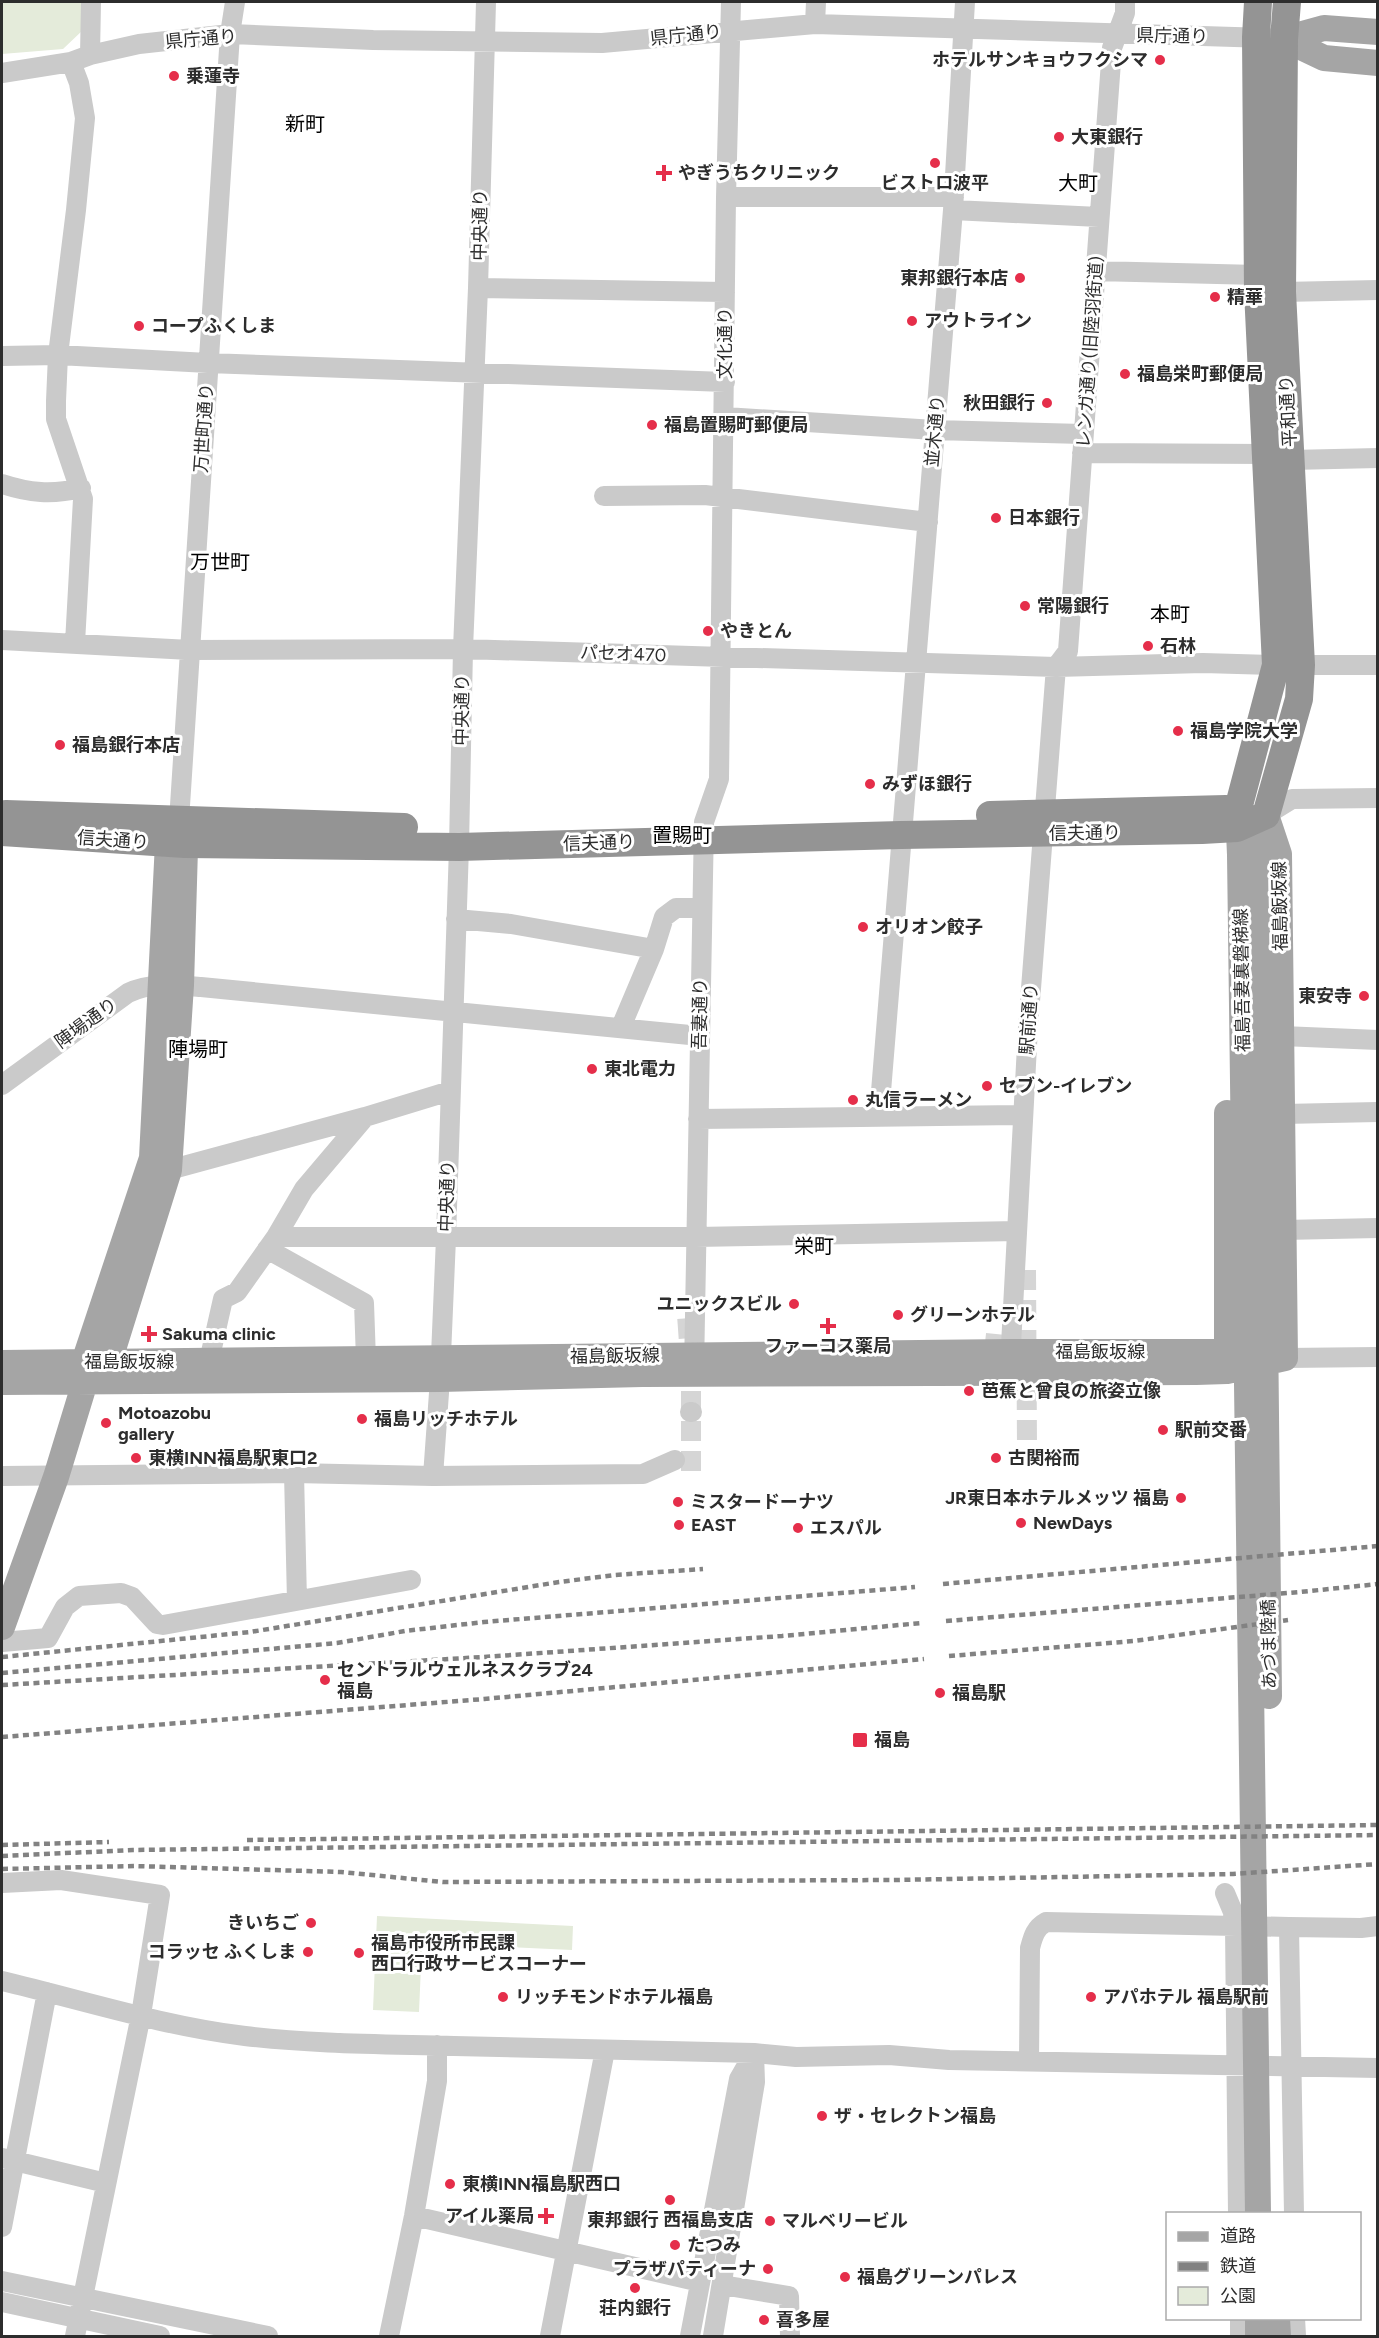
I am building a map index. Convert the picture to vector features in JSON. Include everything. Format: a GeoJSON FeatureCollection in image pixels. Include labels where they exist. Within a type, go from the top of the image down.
{"type":"FeatureCollection","features":[{"type":"Feature","properties":{"kind":"highway","name":"平和通り"},"geometry":{"type":"LineString","coordinates":[[1258,2],[1256,37],[1258,275],[1278,457],[1288,665],[1299,699],[1266,815]]}},
{"type":"Feature","properties":{"kind":"highway","name":"平和通り"},"geometry":{"type":"LineString","coordinates":[[1278,457],[1284,39],[1287,2]]}},
{"type":"Feature","properties":{"kind":"highway","name":"平和通り"},"geometry":{"type":"LineString","coordinates":[[1237,819],[1288,665]]}},
{"type":"Feature","properties":{"kind":"highway","name":"信夫通り"},"geometry":{"type":"LineString","coordinates":[[2,813],[177,836]]}},
{"type":"Feature","properties":{"kind":"highway","name":"信夫通り"},"geometry":{"type":"LineString","coordinates":[[2,832],[177,836],[459,837],[1237,819],[1266,815]]}},
{"type":"Feature","properties":{"kind":"main road","name":"県庁通り"},"geometry":{"type":"LineString","coordinates":[[1284,39],[1324,28],[1377,32]]}},
{"type":"Feature","properties":{"kind":"main road","name":"県庁通り"},"geometry":{"type":"LineString","coordinates":[[1284,39],[1324,58],[1377,63]]}},
{"type":"Feature","properties":{"kind":"main road","name":"福島飯坂線"},"geometry":{"type":"LineString","coordinates":[[2,1363],[93,1369],[440,1369],[694,1364],[1228,1361],[1285,1358],[1279,854],[1266,815]]}},
{"type":"Feature","properties":{"kind":"main road","name":"福島吾妻裏磐梯線"},"geometry":{"type":"LineString","coordinates":[[1254,1150],[1260,854],[1266,815]]}},
{"type":"Feature","properties":{"kind":"main road"},"geometry":{"type":"LineString","coordinates":[[1228,1361],[1224,855],[1237,819]]}},
{"type":"Feature","properties":{"kind":"main road","name":"福島吾妻裏磐梯線"},"geometry":{"type":"LineString","coordinates":[[1237,819],[1254,1150]]}},
{"type":"Feature","properties":{"kind":"main road"},"geometry":{"type":"LineString","coordinates":[[2,1627],[93,1369],[169,1170],[171,985],[177,836]]}},
{"type":"Feature","properties":{"kind":"main road"},"geometry":{"type":"LineString","coordinates":[[93,1369],[152,1158],[171,985]]}},
{"type":"Feature","properties":{"kind":"main road","name":"あづま陸橋"},"geometry":{"type":"LineString","coordinates":[[1254,1150],[1265,2137]]}},
{"type":"Feature","properties":{"kind":"main road","name":"福島飯坂線"},"geometry":{"type":"LineString","coordinates":[[93,1369],[209,1361],[366,1360],[440,1369]]}},
{"type":"Feature","properties":{"kind":"main road"},"geometry":{"type":"LineString","coordinates":[[2,1382],[93,1369]]}},
{"type":"Feature","properties":{"kind":"main road"},"geometry":{"type":"LineString","coordinates":[[1258,2212],[1265,2137]]}},
{"type":"Feature","properties":{"kind":"main road"},"geometry":{"type":"LineString","coordinates":[[1265,2137],[1275,2212]]}},
{"type":"Feature","properties":{"kind":"main road"},"geometry":{"type":"LineString","coordinates":[[1258,2320],[1258,2337]]}},
{"type":"Feature","properties":{"kind":"main road"},"geometry":{"type":"LineString","coordinates":[[1277,2320],[1278,2337]]}},
{"type":"Feature","properties":{"kind":"street"},"geometry":{"type":"LineString","coordinates":[[90,55],[91,2]]}},
{"type":"Feature","properties":{"kind":"street","name":"万世町通り"},"geometry":{"type":"LineString","coordinates":[[177,836],[230,34],[235,2]]}},
{"type":"Feature","properties":{"kind":"street","name":"中央通り"},"geometry":{"type":"LineString","coordinates":[[433,1476],[446,1238],[463,649],[475,374],[486,2]]}},
{"type":"Feature","properties":{"kind":"street","name":"文化通り"},"geometry":{"type":"LineString","coordinates":[[722,656],[726,198],[732,2]]}},
{"type":"Feature","properties":{"kind":"street"},"geometry":{"type":"LineString","coordinates":[[815,24],[816,2]]}},
{"type":"Feature","properties":{"kind":"street","name":"並木通り"},"geometry":{"type":"LineString","coordinates":[[879,1116],[954,203],[965,2]]}},
{"type":"Feature","properties":{"kind":"street","name":"レンガ通り(旧陸羽街道)"},"geometry":{"type":"LineString","coordinates":[[1056,667],[1068,651],[1112,48],[1125,13],[1125,2]]}},
{"type":"Feature","properties":{"kind":"street","name":"県庁通り"},"geometry":{"type":"LineString","coordinates":[[71,62],[90,55],[139,44],[230,34],[373,40],[602,43],[815,24],[1284,39]]}},
{"type":"Feature","properties":{"kind":"street"},"geometry":{"type":"LineString","coordinates":[[2,73],[71,62],[79,83],[85,118],[58,355],[56,419],[83,499],[75,643]]}},
{"type":"Feature","properties":{"kind":"street"},"geometry":{"type":"LineString","coordinates":[[726,198],[954,203],[1099,217]]}},
{"type":"Feature","properties":{"kind":"street"},"geometry":{"type":"LineString","coordinates":[[1095,271],[1258,275]]}},
{"type":"Feature","properties":{"kind":"street"},"geometry":{"type":"LineString","coordinates":[[478,288],[725,292]]}},
{"type":"Feature","properties":{"kind":"street"},"geometry":{"type":"LineString","coordinates":[[1282,292],[1377,290]]}},
{"type":"Feature","properties":{"kind":"street"},"geometry":{"type":"LineString","coordinates":[[2,356],[58,355],[475,374],[725,382]]}},
{"type":"Feature","properties":{"kind":"street"},"geometry":{"type":"LineString","coordinates":[[725,417],[935,430],[1278,457],[1377,458]]}},
{"type":"Feature","properties":{"kind":"street"},"geometry":{"type":"LineString","coordinates":[[2,484],[38,493],[58,494],[81,488]]}},
{"type":"Feature","properties":{"kind":"street"},"geometry":{"type":"LineString","coordinates":[[604,496],[724,497],[927,522]]}},
{"type":"Feature","properties":{"kind":"street","name":"パセオ470"},"geometry":{"type":"LineString","coordinates":[[2,640],[190,650],[463,649],[1056,667],[1203,663],[1377,665]]}},
{"type":"Feature","properties":{"kind":"street","name":"吾妻通り"},"geometry":{"type":"LineString","coordinates":[[694,1364],[704,831],[719,779],[722,656]]}},
{"type":"Feature","properties":{"kind":"street","name":"駅前通り"},"geometry":{"type":"LineString","coordinates":[[1010,1362],[1028,1027],[1056,667]]}},
{"type":"Feature","properties":{"kind":"street"},"geometry":{"type":"LineString","coordinates":[[1266,815],[1292,799],[1377,798]]}},
{"type":"Feature","properties":{"kind":"street"},"geometry":{"type":"LineString","coordinates":[[621,1028],[654,949],[664,917],[676,908],[702,908]]}},
{"type":"Feature","properties":{"kind":"street"},"geometry":{"type":"LineString","coordinates":[[456,919],[511,924],[654,949]]}},
{"type":"Feature","properties":{"kind":"street","name":"陣場通り"},"geometry":{"type":"LineString","coordinates":[[2,1085],[128,993],[135,989],[171,985],[700,1036]]}},
{"type":"Feature","properties":{"kind":"street"},"geometry":{"type":"LineString","coordinates":[[1282,1036],[1377,1040]]}},
{"type":"Feature","properties":{"kind":"street"},"geometry":{"type":"LineString","coordinates":[[169,1170],[365,1117],[450,1091]]}},
{"type":"Feature","properties":{"kind":"street"},"geometry":{"type":"LineString","coordinates":[[1283,1114],[1377,1112]]}},
{"type":"Feature","properties":{"kind":"street"},"geometry":{"type":"LineString","coordinates":[[698,1119],[1023,1115]]}},
{"type":"Feature","properties":{"kind":"street"},"geometry":{"type":"LineString","coordinates":[[209,1361],[223,1299],[237,1292],[304,1189],[365,1117]]}},
{"type":"Feature","properties":{"kind":"street"},"geometry":{"type":"LineString","coordinates":[[1283,1230],[1377,1228]]}},
{"type":"Feature","properties":{"kind":"street"},"geometry":{"type":"LineString","coordinates":[[271,1243],[446,1238],[696,1237],[1017,1231]]}},
{"type":"Feature","properties":{"kind":"street"},"geometry":{"type":"LineString","coordinates":[[271,1243],[364,1303],[366,1360]]}},
{"type":"Feature","properties":{"kind":"street"},"geometry":{"type":"LineString","coordinates":[[1285,1358],[1377,1357]]}},
{"type":"Feature","properties":{"kind":"street"},"geometry":{"type":"LineString","coordinates":[[2,1476],[294,1473],[433,1476],[644,1474],[675,1460]]}},
{"type":"Feature","properties":{"kind":"street"},"geometry":{"type":"LineString","coordinates":[[294,1473],[297,1601]]}},
{"type":"Feature","properties":{"kind":"street"},"geometry":{"type":"LineString","coordinates":[[2,1642],[48,1638],[65,1607],[79,1596],[121,1593],[132,1597],[157,1624],[163,1625],[411,1580]]}},
{"type":"Feature","properties":{"kind":"street"},"geometry":{"type":"LineString","coordinates":[[2,1883],[62,1880],[160,1895],[141,2015],[76,2327]]}},
{"type":"Feature","properties":{"kind":"street"},"geometry":{"type":"LineString","coordinates":[[1225,1893],[1233,1912],[1235,1926],[1238,2212]]}},
{"type":"Feature","properties":{"kind":"street"},"geometry":{"type":"LineString","coordinates":[[1029,2061],[1030,1948],[1034,1932],[1039,1925],[1046,1922],[1289,1928],[1377,1926]]}},
{"type":"Feature","properties":{"kind":"street"},"geometry":{"type":"LineString","coordinates":[[1289,1928],[1294,2212]]}},
{"type":"Feature","properties":{"kind":"street"},"geometry":{"type":"LineString","coordinates":[[2,1981],[141,2015],[244,2036],[437,2045],[754,2053],[796,2057],[890,2055],[948,2060],[1377,2068]]}},
{"type":"Feature","properties":{"kind":"street"},"geometry":{"type":"LineString","coordinates":[[2,2227],[8,2159],[47,1992]]}},
{"type":"Feature","properties":{"kind":"street"},"geometry":{"type":"LineString","coordinates":[[389,2337],[414,2216],[438,2081],[437,2045]]}},
{"type":"Feature","properties":{"kind":"street"},"geometry":{"type":"LineString","coordinates":[[550,2337],[604,2050]]}},
{"type":"Feature","properties":{"kind":"street"},"geometry":{"type":"LineString","coordinates":[[690,2337],[739,2079],[754,2053]]}},
{"type":"Feature","properties":{"kind":"street"},"geometry":{"type":"LineString","coordinates":[[713,2337],[755,2082],[754,2053]]}},
{"type":"Feature","properties":{"kind":"street"},"geometry":{"type":"LineString","coordinates":[[8,2159],[106,2183]]}},
{"type":"Feature","properties":{"kind":"street"},"geometry":{"type":"LineString","coordinates":[[414,2216],[700,2282]]}},
{"type":"Feature","properties":{"kind":"street"},"geometry":{"type":"LineString","coordinates":[[2,2281],[268,2337]]}},
{"type":"Feature","properties":{"kind":"street"},"geometry":{"type":"LineString","coordinates":[[722,2285],[789,2296],[790,2337]]}},
{"type":"Feature","properties":{"kind":"street"},"geometry":{"type":"LineString","coordinates":[[2,2302],[76,2327],[160,2337]]}},
{"type":"Feature","properties":{"kind":"street"},"geometry":{"type":"LineString","coordinates":[[1240,2320],[1240,2337]]}},
{"type":"Feature","properties":{"kind":"street"},"geometry":{"type":"LineString","coordinates":[[1295,2320],[1296,2337]]}},
{"type":"Feature","properties":{"kind":"green space"},"geometry":{"type":"Polygon","coordinates":[[[2,2],[83,2],[83,30],[63,49],[2,54],[2,2]]]}},
{"type":"Feature","properties":{"kind":"green space"},"geometry":{"type":"Polygon","coordinates":[[[377,1916],[573,1926],[572,1950],[422,1943],[419,2012],[373,2010],[377,1916]]]}},
{"type":"Feature","properties":{"kind":"tunnel"},"geometry":{"type":"LineString","coordinates":[[1026,1270],[1027,1448]]}},
{"type":"Feature","properties":{"kind":"tunnel"},"geometry":{"type":"LineString","coordinates":[[678,1329],[706,1327]]}},
{"type":"Feature","properties":{"kind":"tunnel"},"geometry":{"type":"LineString","coordinates":[[995,1343],[996,1334]]}},
{"type":"Feature","properties":{"kind":"tunnel"},"geometry":{"type":"LineString","coordinates":[[691,1361],[691,1471]]}},
{"type":"Feature","properties":{"kind":"railway"},"geometry":{"type":"LineString","coordinates":[[943,1584],[1378,1546]]}},
{"type":"Feature","properties":{"kind":"railway"},"geometry":{"type":"LineString","coordinates":[[2,1657],[250,1632],[559,1582],[615,1575],[703,1569]]}},
{"type":"Feature","properties":{"kind":"railway"},"geometry":{"type":"LineString","coordinates":[[946,1621],[1378,1584]]}},
{"type":"Feature","properties":{"kind":"railway"},"geometry":{"type":"LineString","coordinates":[[2,1673],[337,1643],[405,1631],[484,1622],[915,1587]]}},
{"type":"Feature","properties":{"kind":"railway"},"geometry":{"type":"LineString","coordinates":[[949,1656],[1134,1641],[1288,1620]]}},
{"type":"Feature","properties":{"kind":"railway"},"geometry":{"type":"LineString","coordinates":[[2,1685],[484,1657],[782,1636],[921,1623]]}},
{"type":"Feature","properties":{"kind":"railway"},"geometry":{"type":"LineString","coordinates":[[2,1737],[484,1699],[924,1659]]}},
{"type":"Feature","properties":{"kind":"railway"},"geometry":{"type":"LineString","coordinates":[[247,1840],[1378,1825]]}},
{"type":"Feature","properties":{"kind":"railway"},"geometry":{"type":"LineString","coordinates":[[2,1856],[133,1850],[1378,1835]]}},
{"type":"Feature","properties":{"kind":"railway"},"geometry":{"type":"LineString","coordinates":[[2,1845],[109,1842]]}},
{"type":"Feature","properties":{"kind":"railway"},"geometry":{"type":"LineString","coordinates":[[2,1869],[134,1866],[341,1872],[443,1882],[893,1880],[1233,1874],[1378,1864]]}},
{"type":"Feature","properties":{"kind":"place","name":"ホテルサンキョウフクシマ"},"geometry":{"type":"Point","coordinates":[1160,60]}},
{"type":"Feature","properties":{"kind":"place","name":"乗蓮寺"},"geometry":{"type":"Point","coordinates":[174,76]}},
{"type":"Feature","properties":{"kind":"place","name":"大東銀行"},"geometry":{"type":"Point","coordinates":[1059,137]}},
{"type":"Feature","properties":{"kind":"place","name":"ビストロ波平"},"geometry":{"type":"Point","coordinates":[935,163]}},
{"type":"Feature","properties":{"kind":"place","name":"やぎうちクリニック"},"geometry":{"type":"Point","coordinates":[664,173]}},
{"type":"Feature","properties":{"kind":"place","name":"東邦銀行本店"},"geometry":{"type":"Point","coordinates":[1020,278]}},
{"type":"Feature","properties":{"kind":"place","name":"精華"},"geometry":{"type":"Point","coordinates":[1215,297]}},
{"type":"Feature","properties":{"kind":"place","name":"アウトライン"},"geometry":{"type":"Point","coordinates":[912,321]}},
{"type":"Feature","properties":{"kind":"place","name":"コープふくしま"},"geometry":{"type":"Point","coordinates":[139,326]}},
{"type":"Feature","properties":{"kind":"place","name":"福島栄町郵便局"},"geometry":{"type":"Point","coordinates":[1125,374]}},
{"type":"Feature","properties":{"kind":"place","name":"秋田銀行"},"geometry":{"type":"Point","coordinates":[1047,403]}},
{"type":"Feature","properties":{"kind":"place","name":"福島置賜町郵便局"},"geometry":{"type":"Point","coordinates":[652,425]}},
{"type":"Feature","properties":{"kind":"place","name":"日本銀行"},"geometry":{"type":"Point","coordinates":[996,518]}},
{"type":"Feature","properties":{"kind":"place","name":"常陽銀行"},"geometry":{"type":"Point","coordinates":[1025,606]}},
{"type":"Feature","properties":{"kind":"place","name":"やきとん"},"geometry":{"type":"Point","coordinates":[708,631]}},
{"type":"Feature","properties":{"kind":"place","name":"石林"},"geometry":{"type":"Point","coordinates":[1148,646]}},
{"type":"Feature","properties":{"kind":"place","name":"福島学院大学"},"geometry":{"type":"Point","coordinates":[1178,731]}},
{"type":"Feature","properties":{"kind":"place","name":"福島銀行本店"},"geometry":{"type":"Point","coordinates":[60,745]}},
{"type":"Feature","properties":{"kind":"place","name":"みずほ銀行"},"geometry":{"type":"Point","coordinates":[870,784]}},
{"type":"Feature","properties":{"kind":"place","name":"オリオン餃子"},"geometry":{"type":"Point","coordinates":[863,927]}},
{"type":"Feature","properties":{"kind":"place","name":"東安寺"},"geometry":{"type":"Point","coordinates":[1364,996]}},
{"type":"Feature","properties":{"kind":"place","name":"東北電力"},"geometry":{"type":"Point","coordinates":[592,1069]}},
{"type":"Feature","properties":{"kind":"place","name":"セブン-イレブン"},"geometry":{"type":"Point","coordinates":[987,1086]}},
{"type":"Feature","properties":{"kind":"place","name":"丸信ラーメン"},"geometry":{"type":"Point","coordinates":[853,1100]}},
{"type":"Feature","properties":{"kind":"place","name":"ユニックスビル"},"geometry":{"type":"Point","coordinates":[794,1304]}},
{"type":"Feature","properties":{"kind":"place","name":"グリーンホテル"},"geometry":{"type":"Point","coordinates":[898,1315]}},
{"type":"Feature","properties":{"kind":"place","name":"ファーコス薬局"},"geometry":{"type":"Point","coordinates":[828,1326]}},
{"type":"Feature","properties":{"kind":"place","name":"Sakuma clinic"},"geometry":{"type":"Point","coordinates":[149,1334]}},
{"type":"Feature","properties":{"kind":"place","name":"芭蕉と曾良の旅姿立像"},"geometry":{"type":"Point","coordinates":[969,1391]}},
{"type":"Feature","properties":{"kind":"place","name":"福島リッチホテル"},"geometry":{"type":"Point","coordinates":[362,1419]}},
{"type":"Feature","properties":{"kind":"place","name":"Motoazobu gallery"},"geometry":{"type":"Point","coordinates":[106,1423]}},
{"type":"Feature","properties":{"kind":"place","name":"駅前交番"},"geometry":{"type":"Point","coordinates":[1163,1430]}},
{"type":"Feature","properties":{"kind":"place","name":"東横INN福島駅東口2"},"geometry":{"type":"Point","coordinates":[136,1458]}},
{"type":"Feature","properties":{"kind":"place","name":"古関裕而"},"geometry":{"type":"Point","coordinates":[996,1458]}},
{"type":"Feature","properties":{"kind":"place","name":"JR東日本ホテルメッツ 福島"},"geometry":{"type":"Point","coordinates":[1181,1498]}},
{"type":"Feature","properties":{"kind":"place","name":"ミスタードーナツ"},"geometry":{"type":"Point","coordinates":[678,1502]}},
{"type":"Feature","properties":{"kind":"place","name":"NewDays"},"geometry":{"type":"Point","coordinates":[1021,1523]}},
{"type":"Feature","properties":{"kind":"place","name":"EAST"},"geometry":{"type":"Point","coordinates":[679,1525]}},
{"type":"Feature","properties":{"kind":"place","name":"エスパル"},"geometry":{"type":"Point","coordinates":[798,1528]}},
{"type":"Feature","properties":{"kind":"place","name":"セントラルウェルネスクラブ24 福島"},"geometry":{"type":"Point","coordinates":[325,1680]}},
{"type":"Feature","properties":{"kind":"place","name":"福島駅"},"geometry":{"type":"Point","coordinates":[940,1693]}},
{"type":"Feature","properties":{"kind":"place","name":"福島"},"geometry":{"type":"Point","coordinates":[860,1740]}},
{"type":"Feature","properties":{"kind":"place","name":"きいちご"},"geometry":{"type":"Point","coordinates":[311,1923]}},
{"type":"Feature","properties":{"kind":"place","name":"コラッセ ふくしま"},"geometry":{"type":"Point","coordinates":[308,1952]}},
{"type":"Feature","properties":{"kind":"place","name":"福島市役所市民課 西口行政サービスコーナー"},"geometry":{"type":"Point","coordinates":[359,1953]}},
{"type":"Feature","properties":{"kind":"place","name":"リッチモンドホテル福島"},"geometry":{"type":"Point","coordinates":[503,1997]}},
{"type":"Feature","properties":{"kind":"place","name":"アパホテル 福島駅前"},"geometry":{"type":"Point","coordinates":[1091,1997]}},
{"type":"Feature","properties":{"kind":"place","name":"ザ・セレクトン福島"},"geometry":{"type":"Point","coordinates":[822,2116]}},
{"type":"Feature","properties":{"kind":"place","name":"東横INN福島駅西口"},"geometry":{"type":"Point","coordinates":[450,2184]}},
{"type":"Feature","properties":{"kind":"place","name":"東邦銀行 西福島支店"},"geometry":{"type":"Point","coordinates":[670,2200]}},
{"type":"Feature","properties":{"kind":"place","name":"アイル薬局"},"geometry":{"type":"Point","coordinates":[546,2216]}},
{"type":"Feature","properties":{"kind":"place","name":"マルベリービル"},"geometry":{"type":"Point","coordinates":[770,2221]}},
{"type":"Feature","properties":{"kind":"place","name":"たつみ"},"geometry":{"type":"Point","coordinates":[675,2245]}},
{"type":"Feature","properties":{"kind":"place","name":"プラザパティーナ"},"geometry":{"type":"Point","coordinates":[768,2269]}},
{"type":"Feature","properties":{"kind":"place","name":"福島グリーンパレス"},"geometry":{"type":"Point","coordinates":[845,2277]}},
{"type":"Feature","properties":{"kind":"place","name":"荘内銀行"},"geometry":{"type":"Point","coordinates":[635,2288]}},
{"type":"Feature","properties":{"kind":"place","name":"喜多屋"},"geometry":{"type":"Point","coordinates":[764,2320]}},
{"type":"Feature","properties":{"kind":"district","name":"新町"},"geometry":{"type":"Point","coordinates":[305,124]}},
{"type":"Feature","properties":{"kind":"district","name":"大町"},"geometry":{"type":"Point","coordinates":[1078,183]}},
{"type":"Feature","properties":{"kind":"district","name":"万世町"},"geometry":{"type":"Point","coordinates":[220,562]}},
{"type":"Feature","properties":{"kind":"district","name":"本町"},"geometry":{"type":"Point","coordinates":[1170,614]}},
{"type":"Feature","properties":{"kind":"district","name":"置賜町"},"geometry":{"type":"Point","coordinates":[682,835]}},
{"type":"Feature","properties":{"kind":"district","name":"陣場町"},"geometry":{"type":"Point","coordinates":[198,1049]}},
{"type":"Feature","properties":{"kind":"district","name":"栄町"},"geometry":{"type":"Point","coordinates":[814,1246]}}]}
